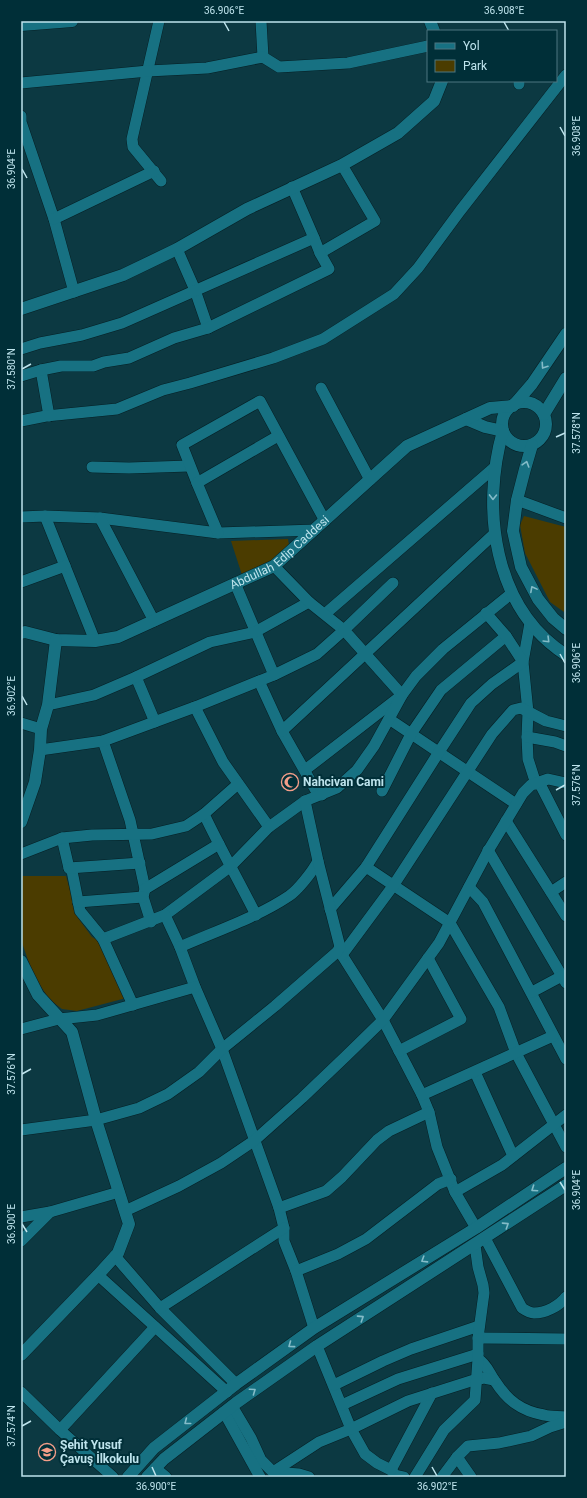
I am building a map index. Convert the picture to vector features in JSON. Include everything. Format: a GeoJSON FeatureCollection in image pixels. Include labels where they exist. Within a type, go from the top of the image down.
{"type":"FeatureCollection","features":[{"type":"Feature","properties":{"kind":"street"},"geometry":{"type":"LineString","coordinates":[[25,23],[72,21]]}},
{"type":"Feature","properties":{"kind":"street"},"geometry":{"type":"LineString","coordinates":[[158,21],[132,138],[133,147],[161,181]]}},
{"type":"Feature","properties":{"kind":"street"},"geometry":{"type":"LineString","coordinates":[[261,21],[263,57]]}},
{"type":"Feature","properties":{"kind":"street"},"geometry":{"type":"LineString","coordinates":[[21,83],[148,71],[207,68],[263,57],[279,67],[348,63],[427,46]]}},
{"type":"Feature","properties":{"kind":"street"},"geometry":{"type":"LineString","coordinates":[[21,421],[49,416],[117,409],[164,390],[274,358],[323,339],[394,294],[418,268],[460,211],[566,75]]}},
{"type":"Feature","properties":{"kind":"street"},"geometry":{"type":"LineString","coordinates":[[21,309],[123,275],[177,249],[247,209],[342,165],[398,133],[434,101],[442,82]]}},
{"type":"Feature","properties":{"kind":"street"},"geometry":{"type":"LineString","coordinates":[[21,116],[21,122],[54,219],[74,292]]}},
{"type":"Feature","properties":{"kind":"street"},"geometry":{"type":"LineString","coordinates":[[320,253],[375,221],[342,165]]}},
{"type":"Feature","properties":{"kind":"street"},"geometry":{"type":"LineString","coordinates":[[54,219],[154,171]]}},
{"type":"Feature","properties":{"kind":"street"},"geometry":{"type":"LineString","coordinates":[[21,376],[61,366],[93,366],[104,362],[129,358],[174,338],[208,328],[329,269],[320,253],[292,187]]}},
{"type":"Feature","properties":{"kind":"street"},"geometry":{"type":"LineString","coordinates":[[21,349],[40,343],[82,335],[122,323],[314,238]]}},
{"type":"Feature","properties":{"kind":"street"},"geometry":{"type":"LineString","coordinates":[[177,249],[195,290],[208,328]]}},
{"type":"Feature","properties":{"kind":"street"},"geometry":{"type":"LineString","coordinates":[[513,406],[532,384],[566,334]]}},
{"type":"Feature","properties":{"kind":"street"},"geometry":{"type":"LineString","coordinates":[[41,370],[49,416]]}},
{"type":"Feature","properties":{"kind":"street"},"geometry":{"type":"LineString","coordinates":[[544,414],[566,378]]}},
{"type":"Feature","properties":{"kind":"street"},"geometry":{"type":"LineString","coordinates":[[321,388],[370,480]]}},
{"type":"Feature","properties":{"kind":"street"},"geometry":{"type":"LineString","coordinates":[[218,533],[189,466],[182,445],[260,401],[325,521]]}},
{"type":"Feature","properties":{"kind":"street"},"geometry":{"type":"LineString","coordinates":[[519,403],[526,403],[533,405],[544,414],[546,428],[543,435],[532,445],[525,446],[511,442],[506,437],[502,424],[507,410],[513,406],[519,403]]}},
{"type":"Feature","properties":{"kind":"street","name":"Abdullah Edip Caddesi"},"geometry":{"type":"LineString","coordinates":[[22,629],[56,640],[95,642],[118,637],[154,621],[274,566],[407,446],[490,408],[513,406]]}},
{"type":"Feature","properties":{"kind":"street"},"geometry":{"type":"LineString","coordinates":[[466,419],[485,427],[503,431]]}},
{"type":"Feature","properties":{"kind":"street"},"geometry":{"type":"LineString","coordinates":[[503,431],[495,467],[493,498],[494,534],[500,561],[512,593],[530,623],[554,647],[566,654]]}},
{"type":"Feature","properties":{"kind":"street"},"geometry":{"type":"LineString","coordinates":[[197,483],[278,436]]}},
{"type":"Feature","properties":{"kind":"street"},"geometry":{"type":"LineString","coordinates":[[532,445],[524,469],[517,500],[513,531],[521,567],[538,599],[553,618],[565,627]]}},
{"type":"Feature","properties":{"kind":"street"},"geometry":{"type":"LineString","coordinates":[[92,467],[129,468],[189,466]]}},
{"type":"Feature","properties":{"kind":"street"},"geometry":{"type":"LineString","coordinates":[[325,614],[495,467]]}},
{"type":"Feature","properties":{"kind":"street"},"geometry":{"type":"LineString","coordinates":[[517,500],[566,518]]}},
{"type":"Feature","properties":{"kind":"street"},"geometry":{"type":"LineString","coordinates":[[21,517],[45,516],[100,518],[218,533],[315,530]]}},
{"type":"Feature","properties":{"kind":"street"},"geometry":{"type":"LineString","coordinates":[[45,516],[95,642]]}},
{"type":"Feature","properties":{"kind":"street"},"geometry":{"type":"LineString","coordinates":[[100,518],[154,621]]}},
{"type":"Feature","properties":{"kind":"street"},"geometry":{"type":"LineString","coordinates":[[282,731],[494,534]]}},
{"type":"Feature","properties":{"kind":"street"},"geometry":{"type":"LineString","coordinates":[[21,582],[65,566]]}},
{"type":"Feature","properties":{"kind":"street"},"geometry":{"type":"LineString","coordinates":[[274,566],[309,602],[344,630],[402,695]]}},
{"type":"Feature","properties":{"kind":"street"},"geometry":{"type":"LineString","coordinates":[[235,583],[274,675]]}},
{"type":"Feature","properties":{"kind":"street"},"geometry":{"type":"LineString","coordinates":[[40,750],[103,742],[274,675],[317,654],[392,583]]}},
{"type":"Feature","properties":{"kind":"street"},"geometry":{"type":"LineString","coordinates":[[103,939],[151,922],[165,915],[232,866],[269,827],[306,801],[337,788],[357,770],[374,746],[402,695],[416,676],[443,649],[512,593]]}},
{"type":"Feature","properties":{"kind":"street"},"geometry":{"type":"LineString","coordinates":[[48,705],[94,695],[210,642],[255,632],[309,602]]}},
{"type":"Feature","properties":{"kind":"street"},"geometry":{"type":"LineString","coordinates":[[486,613],[506,636],[523,662]]}},
{"type":"Feature","properties":{"kind":"street"},"geometry":{"type":"LineString","coordinates":[[530,623],[523,662],[528,712],[528,759],[537,783],[566,835]]}},
{"type":"Feature","properties":{"kind":"street"},"geometry":{"type":"LineString","coordinates":[[382,791],[411,734],[441,690],[506,636]]}},
{"type":"Feature","properties":{"kind":"street"},"geometry":{"type":"LineString","coordinates":[[21,822],[35,782],[40,750],[41,729],[48,705],[56,640]]}},
{"type":"Feature","properties":{"kind":"street"},"geometry":{"type":"LineString","coordinates":[[330,909],[366,867],[438,752],[471,703],[492,684],[523,662]]}},
{"type":"Feature","properties":{"kind":"street"},"geometry":{"type":"LineString","coordinates":[[136,677],[155,722]]}},
{"type":"Feature","properties":{"kind":"street"},"geometry":{"type":"LineString","coordinates":[[259,681],[282,731],[315,789],[322,795]]}},
{"type":"Feature","properties":{"kind":"street"},"geometry":{"type":"LineString","coordinates":[[305,770],[402,695]]}},
{"type":"Feature","properties":{"kind":"street"},"geometry":{"type":"LineString","coordinates":[[195,707],[223,762],[269,827]]}},
{"type":"Feature","properties":{"kind":"street"},"geometry":{"type":"LineString","coordinates":[[21,1130],[96,1120],[139,1108],[168,1094],[199,1072],[222,1049],[275,1006],[337,952],[341,951],[394,886],[492,734],[513,710],[521,708],[546,721],[566,726]]}},
{"type":"Feature","properties":{"kind":"street"},"geometry":{"type":"LineString","coordinates":[[389,719],[516,804]]}},
{"type":"Feature","properties":{"kind":"street"},"geometry":{"type":"LineString","coordinates":[[21,723],[41,729]]}},
{"type":"Feature","properties":{"kind":"street"},"geometry":{"type":"LineString","coordinates":[[527,737],[555,742],[566,746]]}},
{"type":"Feature","properties":{"kind":"street"},"geometry":{"type":"LineString","coordinates":[[103,742],[130,820],[151,922]]}},
{"type":"Feature","properties":{"kind":"street"},"geometry":{"type":"LineString","coordinates":[[125,1211],[179,1186],[221,1163],[255,1140],[302,1098],[383,1020],[439,942],[488,850],[523,793],[531,785],[548,779],[566,783]]}},
{"type":"Feature","properties":{"kind":"street"},"geometry":{"type":"LineString","coordinates":[[21,854],[62,838],[92,835],[152,834],[186,826],[204,814],[238,784]]}},
{"type":"Feature","properties":{"kind":"street"},"geometry":{"type":"LineString","coordinates":[[306,801],[318,861],[341,951],[383,1020],[422,1095],[429,1112],[437,1147],[455,1192],[476,1228]]}},
{"type":"Feature","properties":{"kind":"street"},"geometry":{"type":"LineString","coordinates":[[204,814],[218,844],[232,866],[256,915]]}},
{"type":"Feature","properties":{"kind":"street"},"geometry":{"type":"LineString","coordinates":[[506,821],[566,916]]}},
{"type":"Feature","properties":{"kind":"street"},"geometry":{"type":"LineString","coordinates":[[62,838],[69,868],[72,872],[80,911],[103,939],[133,1005]]}},
{"type":"Feature","properties":{"kind":"street"},"geometry":{"type":"LineString","coordinates":[[78,902],[144,893],[218,844]]}},
{"type":"Feature","properties":{"kind":"street"},"geometry":{"type":"LineString","coordinates":[[488,850],[564,980],[532,992]]}},
{"type":"Feature","properties":{"kind":"street"},"geometry":{"type":"LineString","coordinates":[[180,947],[256,915],[290,896],[304,881],[318,861]]}},
{"type":"Feature","properties":{"kind":"street"},"geometry":{"type":"LineString","coordinates":[[69,868],[140,863]]}},
{"type":"Feature","properties":{"kind":"street"},"geometry":{"type":"LineString","coordinates":[[366,867],[450,923],[499,1007],[516,1053],[566,1147]]}},
{"type":"Feature","properties":{"kind":"street"},"geometry":{"type":"LineString","coordinates":[[551,892],[566,882]]}},
{"type":"Feature","properties":{"kind":"street"},"geometry":{"type":"LineString","coordinates":[[469,887],[483,902],[532,992],[566,1059]]}},
{"type":"Feature","properties":{"kind":"street"},"geometry":{"type":"LineString","coordinates":[[165,915],[180,947],[195,987],[222,1049],[255,1140],[279,1208],[284,1228],[284,1242],[296,1271],[314,1328]]}},
{"type":"Feature","properties":{"kind":"street"},"geometry":{"type":"LineString","coordinates":[[399,1051],[461,1020],[428,958]]}},
{"type":"Feature","properties":{"kind":"street"},"geometry":{"type":"LineString","coordinates":[[21,961],[38,995],[72,1032],[96,1120],[129,1224],[118,1253],[21,1355]]}},
{"type":"Feature","properties":{"kind":"street"},"geometry":{"type":"LineString","coordinates":[[21,1029],[59,1019],[97,1015],[195,987]]}},
{"type":"Feature","properties":{"kind":"street"},"geometry":{"type":"LineString","coordinates":[[422,1095],[553,1036]]}},
{"type":"Feature","properties":{"kind":"street"},"geometry":{"type":"LineString","coordinates":[[475,1072],[513,1156]]}},
{"type":"Feature","properties":{"kind":"street"},"geometry":{"type":"LineString","coordinates":[[279,1208],[326,1191],[342,1177],[377,1140],[389,1131],[429,1112]]}},
{"type":"Feature","properties":{"kind":"street"},"geometry":{"type":"LineString","coordinates":[[455,1192],[502,1165],[566,1115]]}},
{"type":"Feature","properties":{"kind":"street"},"geometry":{"type":"LineString","coordinates":[[128,1477],[154,1448],[314,1328],[476,1228],[566,1168]]}},
{"type":"Feature","properties":{"kind":"street"},"geometry":{"type":"LineString","coordinates":[[296,1271],[338,1254],[366,1239],[438,1184],[450,1179]]}},
{"type":"Feature","properties":{"kind":"street"},"geometry":{"type":"LineString","coordinates":[[166,1477],[151,1472],[164,1459],[228,1409],[317,1346],[566,1185]]}},
{"type":"Feature","properties":{"kind":"street"},"geometry":{"type":"LineString","coordinates":[[21,1217],[50,1212],[119,1192]]}},
{"type":"Feature","properties":{"kind":"street"},"geometry":{"type":"LineString","coordinates":[[21,1241],[50,1212]]}},
{"type":"Feature","properties":{"kind":"street"},"geometry":{"type":"LineString","coordinates":[[160,1308],[284,1228]]}},
{"type":"Feature","properties":{"kind":"street"},"geometry":{"type":"LineString","coordinates":[[480,1242],[522,1308],[533,1313],[548,1310],[564,1302]]}},
{"type":"Feature","properties":{"kind":"street"},"geometry":{"type":"LineString","coordinates":[[415,1477],[444,1430],[475,1400],[479,1326],[484,1293],[478,1267],[480,1242]]}},
{"type":"Feature","properties":{"kind":"street"},"geometry":{"type":"LineString","coordinates":[[115,1256],[232,1388]]}},
{"type":"Feature","properties":{"kind":"street"},"geometry":{"type":"LineString","coordinates":[[98,1275],[155,1327],[232,1388]]}},
{"type":"Feature","properties":{"kind":"street"},"geometry":{"type":"LineString","coordinates":[[334,1385],[383,1360],[479,1326]]}},
{"type":"Feature","properties":{"kind":"street"},"geometry":{"type":"LineString","coordinates":[[60,1430],[155,1327]]}},
{"type":"Feature","properties":{"kind":"street"},"geometry":{"type":"LineString","coordinates":[[478,1338],[566,1339]]}},
{"type":"Feature","properties":{"kind":"street"},"geometry":{"type":"LineString","coordinates":[[317,1346],[351,1429],[365,1454],[377,1463],[391,1470],[395,1475],[404,1477]]}},
{"type":"Feature","properties":{"kind":"street"},"geometry":{"type":"LineString","coordinates":[[478,1356],[504,1395],[525,1410],[546,1416],[566,1417]]}},
{"type":"Feature","properties":{"kind":"street"},"geometry":{"type":"LineString","coordinates":[[342,1405],[398,1379],[478,1356]]}},
{"type":"Feature","properties":{"kind":"street"},"geometry":{"type":"LineString","coordinates":[[263,1473],[318,1442],[351,1429],[408,1400],[484,1378],[494,1380]]}},
{"type":"Feature","properties":{"kind":"street"},"geometry":{"type":"LineString","coordinates":[[21,1392],[60,1430],[113,1477]]}},
{"type":"Feature","properties":{"kind":"street"},"geometry":{"type":"LineString","coordinates":[[391,1470],[432,1393]]}},
{"type":"Feature","properties":{"kind":"street"},"geometry":{"type":"LineString","coordinates":[[228,1409],[263,1473]]}},
{"type":"Feature","properties":{"kind":"street"},"geometry":{"type":"LineString","coordinates":[[442,1477],[457,1457],[468,1446],[499,1443],[531,1436],[566,1422]]}},
{"type":"Feature","properties":{"kind":"street"},"geometry":{"type":"LineString","coordinates":[[457,1457],[471,1477]]}},
{"type":"Feature","properties":{"kind":"street"},"geometry":{"type":"LineString","coordinates":[[263,1473],[299,1474],[309,1477]]}},
{"type":"Feature","properties":{"kind":"green space"},"geometry":{"type":"Polygon","coordinates":[[[524,516],[566,527],[566,607],[564,612],[550,602],[525,553],[520,525],[524,516]]]}},
{"type":"Feature","properties":{"kind":"green space"},"geometry":{"type":"Polygon","coordinates":[[[288,539],[289,545],[272,560],[242,575],[231,541],[288,539]]]}},
{"type":"Feature","properties":{"kind":"green space"},"geometry":{"type":"Polygon","coordinates":[[[21,876],[66,876],[78,918],[92,937],[104,944],[130,997],[77,1011],[62,1009],[49,999],[33,974],[21,940],[21,876]]]}},
{"type":"Feature","properties":{"kind":"place","name":"Nahcivan Cami"},"geometry":{"type":"Point","coordinates":[290,782]}},
{"type":"Feature","properties":{"kind":"place","name":"Şehit Yusuf Çavuş İlkokulu"},"geometry":{"type":"Point","coordinates":[47,1452]}}]}
